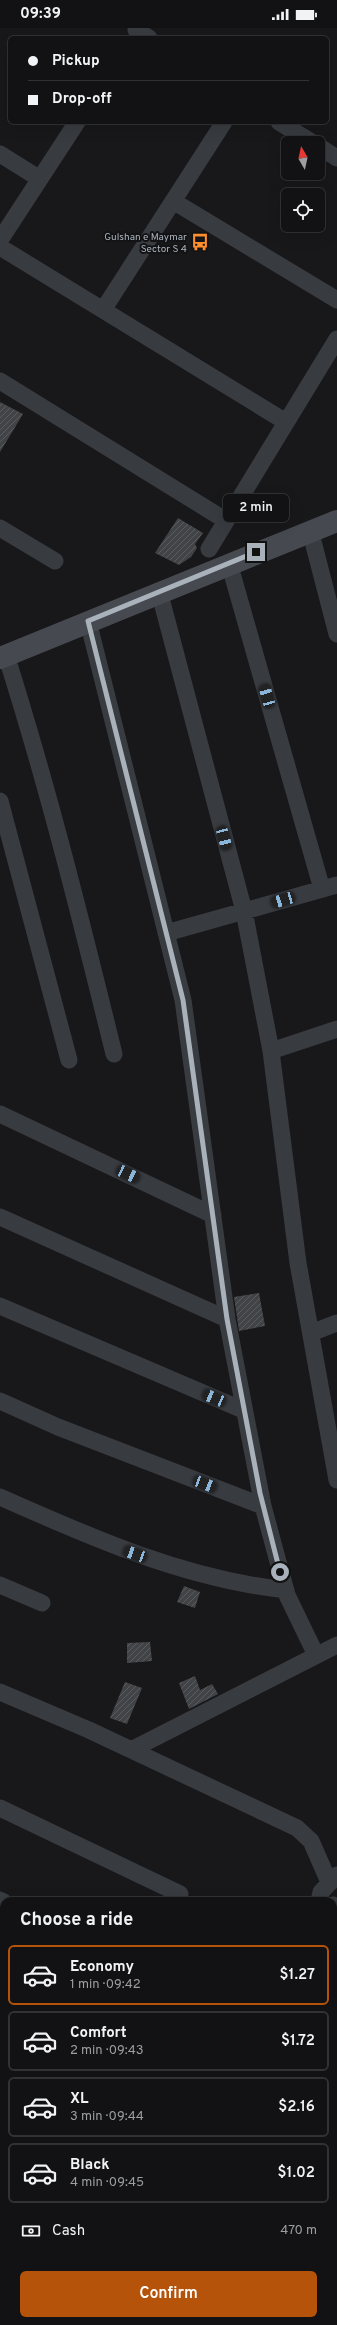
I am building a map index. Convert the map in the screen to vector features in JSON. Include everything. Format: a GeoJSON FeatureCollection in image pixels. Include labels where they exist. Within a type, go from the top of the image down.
{"type":"FeatureCollection","features":[{"type":"Feature","properties":{"kind":"street"},"geometry":{"type":"LineString","coordinates":[[0,240],[76,124]]}},
{"type":"Feature","properties":{"kind":"street"},"geometry":{"type":"LineString","coordinates":[[103,310],[223,124]]}},
{"type":"Feature","properties":{"kind":"street"},"geometry":{"type":"LineString","coordinates":[[283,124],[302,136]]}},
{"type":"Feature","properties":{"kind":"street"},"geometry":{"type":"LineString","coordinates":[[325,150],[337,158]]}},
{"type":"Feature","properties":{"kind":"street"},"geometry":{"type":"LineString","coordinates":[[0,154],[40,179]]}},
{"type":"Feature","properties":{"kind":"street"},"geometry":{"type":"LineString","coordinates":[[173,201],[337,300]]}},
{"type":"Feature","properties":{"kind":"street"},"geometry":{"type":"LineString","coordinates":[[0,247],[286,422]]}},
{"type":"Feature","properties":{"kind":"street"},"geometry":{"type":"LineString","coordinates":[[209,549],[225,520],[337,339]]}},
{"type":"Feature","properties":{"kind":"street"},"geometry":{"type":"LineString","coordinates":[[0,381],[225,520]]}},
{"type":"Feature","properties":{"kind":"street"},"geometry":{"type":"LineString","coordinates":[[114,1054],[63,846],[34,744],[3,656],[310,530],[337,521]]}},
{"type":"Feature","properties":{"kind":"street"},"geometry":{"type":"LineString","coordinates":[[0,528],[55,561]]}},
{"type":"Feature","properties":{"kind":"street"},"geometry":{"type":"LineString","coordinates":[[310,530],[337,634]]}},
{"type":"Feature","properties":{"kind":"street"},"geometry":{"type":"LineString","coordinates":[[166,933],[330,887],[229,563]]}},
{"type":"Feature","properties":{"kind":"street"},"geometry":{"type":"LineString","coordinates":[[159,592],[244,911],[271,1051],[298,1263],[337,1480]]}},
{"type":"Feature","properties":{"kind":"street"},"geometry":{"type":"LineString","coordinates":[[88,621],[183,1000],[227,1319],[243,1410],[263,1506],[286,1590],[316,1655]]}},
{"type":"Feature","properties":{"kind":"street"},"geometry":{"type":"LineString","coordinates":[[0,801],[69,1060]]}},
{"type":"Feature","properties":{"kind":"street"},"geometry":{"type":"LineString","coordinates":[[271,1051],[337,1029]]}},
{"type":"Feature","properties":{"kind":"street"},"geometry":{"type":"LineString","coordinates":[[0,1114],[213,1215]]}},
{"type":"Feature","properties":{"kind":"street"},"geometry":{"type":"LineString","coordinates":[[0,1216],[227,1319]]}},
{"type":"Feature","properties":{"kind":"street"},"geometry":{"type":"LineString","coordinates":[[0,1306],[243,1410]]}},
{"type":"Feature","properties":{"kind":"street"},"geometry":{"type":"LineString","coordinates":[[311,1333],[337,1323]]}},
{"type":"Feature","properties":{"kind":"street"},"geometry":{"type":"LineString","coordinates":[[0,1401],[58,1427],[263,1506]]}},
{"type":"Feature","properties":{"kind":"street"},"geometry":{"type":"LineString","coordinates":[[0,1497],[108,1544],[162,1564],[257,1587],[286,1590]]}},
{"type":"Feature","properties":{"kind":"street"},"geometry":{"type":"LineString","coordinates":[[0,1584],[42,1602]]}},
{"type":"Feature","properties":{"kind":"street"},"geometry":{"type":"LineString","coordinates":[[131,1750],[337,1645]]}},
{"type":"Feature","properties":{"kind":"street"},"geometry":{"type":"LineString","coordinates":[[0,1692],[131,1750],[297,1828],[311,1841],[327,1890]]}},
{"type":"Feature","properties":{"kind":"street"},"geometry":{"type":"LineString","coordinates":[[0,1808],[180,1894]]}},
{"type":"Feature","properties":{"kind":"building"},"geometry":{"type":"Polygon","coordinates":[[[0,402],[23,414],[0,452],[0,402]]]}},
{"type":"Feature","properties":{"kind":"building"},"geometry":{"type":"Polygon","coordinates":[[[178,518],[203,533],[195,544],[197,548],[191,557],[179,565],[155,553],[178,518]]]}},
{"type":"Feature","properties":{"kind":"building"},"geometry":{"type":"Polygon","coordinates":[[[259,1293],[265,1326],[239,1331],[234,1297],[259,1293]]]}},
{"type":"Feature","properties":{"kind":"building"},"geometry":{"type":"Polygon","coordinates":[[[184,1586],[200,1592],[195,1608],[177,1602],[184,1586]]]}},
{"type":"Feature","properties":{"kind":"building"},"geometry":{"type":"Polygon","coordinates":[[[150,1642],[152,1661],[127,1663],[127,1643],[150,1642]]]}},
{"type":"Feature","properties":{"kind":"building"},"geometry":{"type":"Polygon","coordinates":[[[195,1676],[200,1690],[212,1684],[218,1694],[189,1709],[179,1683],[195,1676]]]}},
{"type":"Feature","properties":{"kind":"building"},"geometry":{"type":"Polygon","coordinates":[[[125,1682],[142,1688],[127,1724],[110,1718],[125,1682]]]}},
{"type":"Feature","properties":{"kind":"place","name":"Gulshan e Maymar Sector S 4"},"geometry":{"type":"Point","coordinates":[200,242]}},
{"type":"Feature","properties":{"kind":"route"},"geometry":{"type":"LineString","coordinates":[[256,552],[88,621],[183,1000],[227,1319],[243,1410],[260,1493],[280,1572]]}}]}
